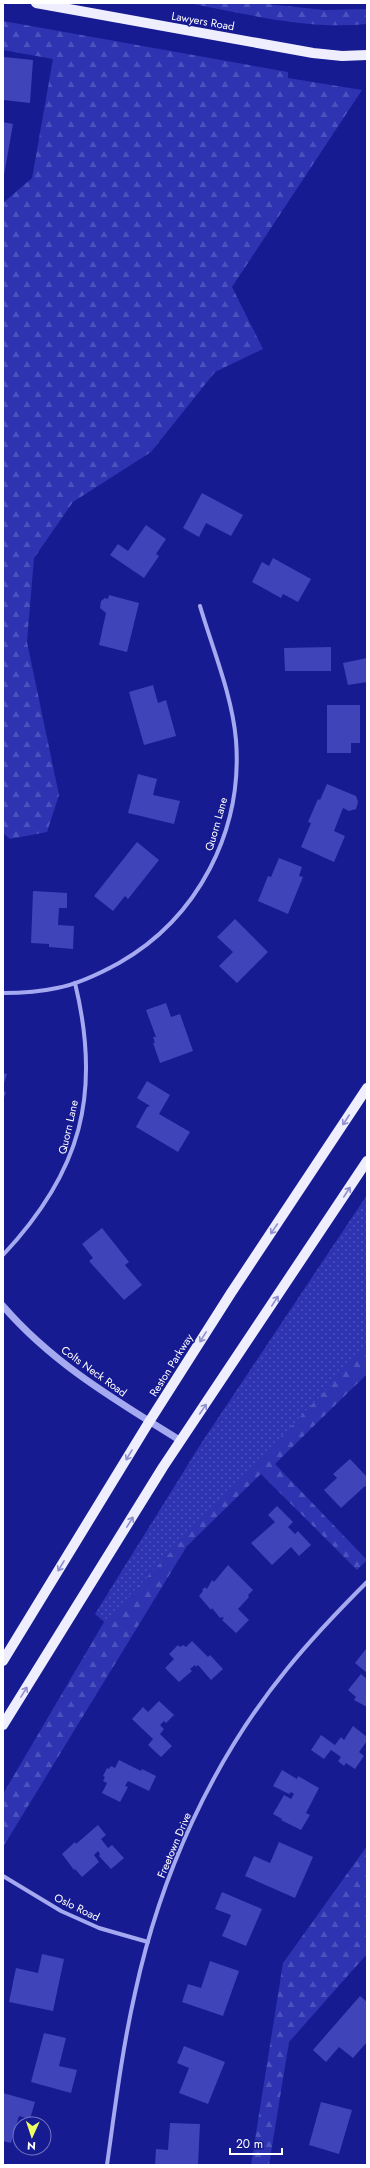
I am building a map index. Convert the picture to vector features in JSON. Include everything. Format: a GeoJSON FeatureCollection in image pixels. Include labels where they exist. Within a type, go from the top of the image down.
{"type":"FeatureCollection","features":[{"type":"Feature","properties":{"kind":"main road","name":"Lawyers Road"},"geometry":{"type":"LineString","coordinates":[[36,3],[313,53],[342,56],[367,55]]}},
{"type":"Feature","properties":{"kind":"main road","name":"Reston Parkway"},"geometry":{"type":"LineString","coordinates":[[3,1661],[149,1422],[231,1293],[367,1088]]}},
{"type":"Feature","properties":{"kind":"main road"},"geometry":{"type":"LineString","coordinates":[[3,1725],[181,1441],[367,1161]]}},
{"type":"Feature","properties":{"kind":"street","name":"Quorn Lane"},"geometry":{"type":"LineString","coordinates":[[3,993],[30,992],[75,983],[103,972],[135,954],[158,936],[179,916],[198,891],[213,864],[225,834],[233,804],[237,772],[236,740],[231,708],[200,606]]}},
{"type":"Feature","properties":{"kind":"street","name":"Quorn Lane"},"geometry":{"type":"LineString","coordinates":[[3,1255],[27,1230],[42,1210],[66,1169],[74,1147],[81,1120],[86,1082],[86,1044],[83,1018],[75,983]]}},
{"type":"Feature","properties":{"kind":"street","name":"Colts Neck Road"},"geometry":{"type":"LineString","coordinates":[[3,1306],[45,1349],[75,1373],[149,1422],[181,1441]]}},
{"type":"Feature","properties":{"kind":"street","name":"Freetown Drive"},"geometry":{"type":"LineString","coordinates":[[108,2165],[126,2037],[135,1993],[148,1942],[163,1894],[185,1838],[222,1764],[255,1711],[286,1669],[323,1626],[367,1582]]}},
{"type":"Feature","properties":{"kind":"street","name":"Oslo Road"},"geometry":{"type":"LineString","coordinates":[[3,1876],[61,1911],[99,1928],[148,1942]]}},
{"type":"Feature","properties":{"kind":"green space"},"geometry":{"type":"Polygon","coordinates":[[[188,3],[257,3],[324,10],[367,9],[367,24],[322,25],[300,23],[188,3]]]}},
{"type":"Feature","properties":{"kind":"green space"},"geometry":{"type":"Polygon","coordinates":[[[3,21],[288,72],[288,78],[362,90],[232,287],[263,349],[215,372],[151,452],[73,502],[34,558],[27,642],[59,795],[47,832],[10,839],[3,833],[3,203],[32,178],[53,59],[3,50],[3,21]]]}},
{"type":"Feature","properties":{"kind":"green space"},"geometry":{"type":"Polygon","coordinates":[[[367,1195],[367,1350],[179,1545],[114,1630],[95,1614],[202,1442],[367,1195]]]}},
{"type":"Feature","properties":{"kind":"green space"},"geometry":{"type":"Polygon","coordinates":[[[367,1347],[367,1374],[275,1464],[367,1560],[357,1570],[261,1474],[187,1546],[3,1847],[3,1794],[104,1622],[367,1347]]]}},
{"type":"Feature","properties":{"kind":"green space"},"geometry":{"type":"Polygon","coordinates":[[[367,1846],[367,1954],[289,2042],[269,2165],[251,2165],[283,1963],[367,1846]]]}},
{"type":"Feature","properties":{"kind":"building"},"geometry":{"type":"Polygon","coordinates":[[[4,57],[33,60],[30,103],[3,100],[4,57]]]}},
{"type":"Feature","properties":{"kind":"building"},"geometry":{"type":"Polygon","coordinates":[[[3,122],[13,124],[4,175],[3,175],[3,122]]]}},
{"type":"Feature","properties":{"kind":"building"},"geometry":{"type":"Polygon","coordinates":[[[202,493],[243,515],[231,536],[206,523],[199,537],[183,528],[202,493]]]}},
{"type":"Feature","properties":{"kind":"building"},"geometry":{"type":"Polygon","coordinates":[[[146,525],[166,539],[156,554],[159,556],[144,578],[110,555],[118,544],[128,551],[146,525]]]}},
{"type":"Feature","properties":{"kind":"building"},"geometry":{"type":"Polygon","coordinates":[[[273,558],[311,579],[298,602],[283,594],[281,598],[252,582],[262,562],[269,566],[273,558]]]}},
{"type":"Feature","properties":{"kind":"building"},"geometry":{"type":"Polygon","coordinates":[[[109,595],[139,603],[127,652],[99,645],[106,613],[100,608],[101,601],[105,598],[108,599],[109,595]]]}},
{"type":"Feature","properties":{"kind":"building"},"geometry":{"type":"Polygon","coordinates":[[[331,647],[331,671],[285,671],[284,648],[331,647]]]}},
{"type":"Feature","properties":{"kind":"building"},"geometry":{"type":"Polygon","coordinates":[[[367,658],[367,682],[348,685],[343,663],[367,658]]]}},
{"type":"Feature","properties":{"kind":"building"},"geometry":{"type":"Polygon","coordinates":[[[153,685],[158,703],[166,700],[176,736],[144,745],[129,692],[153,685]]]}},
{"type":"Feature","properties":{"kind":"building"},"geometry":{"type":"Polygon","coordinates":[[[327,705],[360,705],[360,743],[351,743],[351,753],[327,753],[327,705]]]}},
{"type":"Feature","properties":{"kind":"building"},"geometry":{"type":"Polygon","coordinates":[[[138,774],[157,779],[153,795],[180,801],[174,824],[128,813],[138,774]]]}},
{"type":"Feature","properties":{"kind":"building"},"geometry":{"type":"Polygon","coordinates":[[[327,784],[356,796],[358,802],[356,809],[349,811],[343,808],[334,831],[345,836],[334,862],[301,847],[311,823],[308,822],[318,799],[320,800],[327,784]]]}},
{"type":"Feature","properties":{"kind":"building"},"geometry":{"type":"Polygon","coordinates":[[[137,842],[159,860],[128,899],[125,896],[113,911],[94,896],[137,842]]]}},
{"type":"Feature","properties":{"kind":"building"},"geometry":{"type":"Polygon","coordinates":[[[279,858],[302,867],[299,876],[303,877],[288,914],[258,901],[268,876],[271,877],[279,858]]]}},
{"type":"Feature","properties":{"kind":"building"},"geometry":{"type":"Polygon","coordinates":[[[33,891],[67,893],[67,908],[59,908],[58,925],[74,926],[73,949],[49,947],[49,944],[31,943],[33,891]]]}},
{"type":"Feature","properties":{"kind":"building"},"geometry":{"type":"Polygon","coordinates":[[[235,919],[268,952],[237,983],[219,966],[233,952],[217,937],[235,919]]]}},
{"type":"Feature","properties":{"kind":"building"},"geometry":{"type":"Polygon","coordinates":[[[166,1003],[171,1017],[180,1014],[193,1051],[160,1063],[153,1043],[155,1043],[153,1037],[156,1037],[146,1010],[166,1003]]]}},
{"type":"Feature","properties":{"kind":"building"},"geometry":{"type":"Polygon","coordinates":[[[3,1073],[7,1074],[3,1086],[3,1073]]]}},
{"type":"Feature","properties":{"kind":"building"},"geometry":{"type":"Polygon","coordinates":[[[147,1081],[170,1095],[159,1114],[190,1132],[178,1152],[136,1127],[147,1107],[150,1106],[137,1098],[147,1081]]]}},
{"type":"Feature","properties":{"kind":"building"},"geometry":{"type":"Polygon","coordinates":[[[3,1091],[6,1092],[3,1101],[3,1091]]]}},
{"type":"Feature","properties":{"kind":"building"},"geometry":{"type":"Polygon","coordinates":[[[102,1228],[129,1262],[125,1265],[142,1285],[124,1300],[89,1261],[93,1258],[82,1244],[102,1228]]]}},
{"type":"Feature","properties":{"kind":"building"},"geometry":{"type":"Polygon","coordinates":[[[350,1459],[367,1477],[367,1488],[365,1486],[341,1508],[324,1490],[337,1478],[333,1474],[350,1459]]]}},
{"type":"Feature","properties":{"kind":"building"},"geometry":{"type":"Polygon","coordinates":[[[277,1506],[293,1522],[288,1527],[295,1534],[298,1531],[311,1545],[299,1556],[291,1547],[272,1565],[251,1543],[275,1522],[268,1515],[277,1506]]]}},
{"type":"Feature","properties":{"kind":"building"},"geometry":{"type":"Polygon","coordinates":[[[228,1565],[253,1590],[238,1609],[249,1620],[236,1633],[222,1620],[224,1618],[220,1618],[199,1596],[203,1591],[202,1590],[205,1587],[207,1589],[212,1580],[214,1582],[228,1565]]]}},
{"type":"Feature","properties":{"kind":"building"},"geometry":{"type":"Polygon","coordinates":[[[192,1641],[208,1657],[210,1655],[223,1669],[211,1680],[198,1665],[196,1667],[195,1665],[190,1669],[192,1671],[179,1682],[165,1668],[174,1659],[169,1654],[178,1645],[180,1647],[183,1645],[186,1647],[192,1641]]]}},
{"type":"Feature","properties":{"kind":"building"},"geometry":{"type":"Polygon","coordinates":[[[366,1649],[367,1651],[367,1673],[355,1663],[366,1649]]]}},
{"type":"Feature","properties":{"kind":"building"},"geometry":{"type":"Polygon","coordinates":[[[361,1674],[367,1679],[367,1707],[354,1700],[356,1697],[348,1690],[361,1674]]]}},
{"type":"Feature","properties":{"kind":"building"},"geometry":{"type":"Polygon","coordinates":[[[159,1701],[174,1715],[166,1723],[164,1721],[160,1725],[164,1729],[160,1734],[172,1746],[161,1757],[148,1745],[153,1739],[132,1719],[143,1707],[148,1712],[159,1701]]]}},
{"type":"Feature","properties":{"kind":"building"},"geometry":{"type":"Polygon","coordinates":[[[353,1726],[367,1737],[367,1741],[359,1752],[364,1756],[355,1769],[346,1763],[344,1766],[338,1761],[341,1757],[331,1750],[324,1759],[311,1750],[321,1735],[335,1745],[341,1737],[344,1740],[353,1726]]]}},
{"type":"Feature","properties":{"kind":"building"},"geometry":{"type":"Polygon","coordinates":[[[119,1760],[141,1771],[142,1769],[156,1776],[149,1791],[128,1781],[125,1786],[128,1787],[120,1802],[102,1793],[107,1783],[103,1781],[105,1777],[103,1776],[107,1768],[109,1769],[111,1766],[115,1768],[119,1760]]]}},
{"type":"Feature","properties":{"kind":"building"},"geometry":{"type":"Polygon","coordinates":[[[282,1770],[297,1779],[298,1776],[319,1788],[306,1813],[310,1815],[301,1830],[281,1820],[282,1819],[273,1814],[284,1795],[291,1799],[294,1794],[291,1792],[289,1794],[273,1786],[282,1770]]]}},
{"type":"Feature","properties":{"kind":"building"},"geometry":{"type":"Polygon","coordinates":[[[98,1825],[106,1835],[101,1839],[108,1848],[112,1845],[124,1858],[111,1869],[99,1856],[100,1854],[98,1851],[94,1855],[99,1862],[82,1877],[75,1869],[74,1870],[62,1854],[98,1825]]]}},
{"type":"Feature","properties":{"kind":"building"},"geometry":{"type":"Polygon","coordinates":[[[279,1842],[313,1857],[295,1898],[245,1876],[254,1856],[270,1863],[279,1842]]]}},
{"type":"Feature","properties":{"kind":"building"},"geometry":{"type":"Polygon","coordinates":[[[222,1892],[262,1909],[246,1946],[222,1936],[231,1915],[215,1909],[222,1892]]]}},
{"type":"Feature","properties":{"kind":"building"},"geometry":{"type":"Polygon","coordinates":[[[42,1954],[64,1959],[53,2011],[9,2002],[16,1968],[38,1973],[42,1954]]]}},
{"type":"Feature","properties":{"kind":"building"},"geometry":{"type":"Polygon","coordinates":[[[210,1961],[239,1971],[223,2016],[182,2002],[188,1984],[201,1988],[210,1961]]]}},
{"type":"Feature","properties":{"kind":"building"},"geometry":{"type":"Polygon","coordinates":[[[360,1996],[367,2002],[367,2042],[353,2058],[339,2047],[326,2062],[313,2050],[360,1996]]]}},
{"type":"Feature","properties":{"kind":"building"},"geometry":{"type":"Polygon","coordinates":[[[44,2033],[66,2038],[59,2066],[77,2070],[71,2093],[31,2082],[44,2033]]]}},
{"type":"Feature","properties":{"kind":"building"},"geometry":{"type":"Polygon","coordinates":[[[184,2046],[225,2062],[208,2104],[179,2093],[189,2068],[177,2063],[184,2046]]]}},
{"type":"Feature","properties":{"kind":"building"},"geometry":{"type":"Polygon","coordinates":[[[3,2093],[35,2102],[31,2116],[12,2116],[11,2143],[3,2141],[3,2093]]]}},
{"type":"Feature","properties":{"kind":"building"},"geometry":{"type":"Polygon","coordinates":[[[321,2102],[352,2110],[339,2154],[309,2145],[321,2102]]]}},
{"type":"Feature","properties":{"kind":"building"},"geometry":{"type":"Polygon","coordinates":[[[170,2123],[200,2124],[198,2165],[155,2165],[156,2149],[168,2150],[170,2123]]]}}]}
